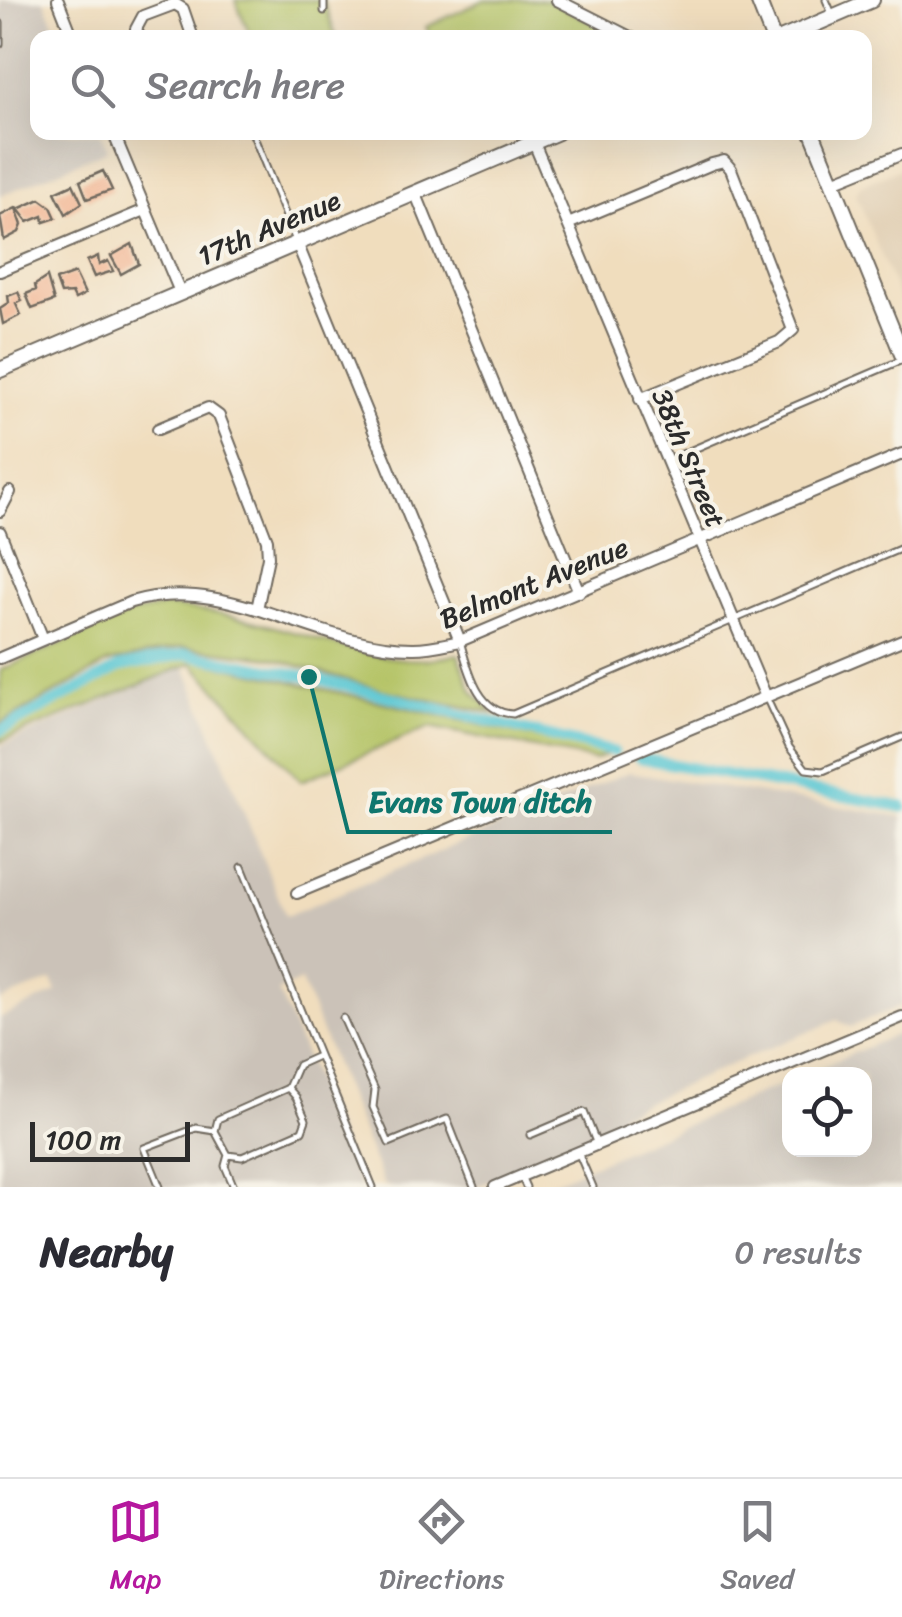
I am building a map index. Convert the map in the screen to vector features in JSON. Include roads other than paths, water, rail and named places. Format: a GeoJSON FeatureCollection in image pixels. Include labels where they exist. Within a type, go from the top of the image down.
{"type":"FeatureCollection","features":[{"type":"Feature","properties":{"kind":"main road"},"geometry":{"type":"LineString","coordinates":[[758,0],[770,30]]}},
{"type":"Feature","properties":{"kind":"main road"},"geometry":{"type":"LineString","coordinates":[[802,30],[872,0]]}},
{"type":"Feature","properties":{"kind":"main road","name":"17th Avenue"},"geometry":{"type":"LineString","coordinates":[[0,370],[541,140]]}},
{"type":"Feature","properties":{"kind":"main road"},"geometry":{"type":"LineString","coordinates":[[815,140],[902,357]]}},
{"type":"Feature","properties":{"kind":"street"},"geometry":{"type":"LineString","coordinates":[[58,0],[70,30]]}},
{"type":"Feature","properties":{"kind":"street"},"geometry":{"type":"LineString","coordinates":[[557,0],[616,30]]}},
{"type":"Feature","properties":{"kind":"street"},"geometry":{"type":"LineString","coordinates":[[137,30],[143,16],[175,4],[183,10],[190,30]]}},
{"type":"Feature","properties":{"kind":"street"},"geometry":{"type":"LineString","coordinates":[[116,140],[180,292]]}},
{"type":"Feature","properties":{"kind":"street","name":"38th Street"},"geometry":{"type":"LineString","coordinates":[[534,143],[766,697]]}},
{"type":"Feature","properties":{"kind":"street"},"geometry":{"type":"LineString","coordinates":[[833,182],[902,154]]}},
{"type":"Feature","properties":{"kind":"street"},"geometry":{"type":"LineString","coordinates":[[568,224],[712,164],[724,161],[732,169],[793,330],[779,342],[640,399]]}},
{"type":"Feature","properties":{"kind":"street"},"geometry":{"type":"LineString","coordinates":[[415,192],[578,592]]}},
{"type":"Feature","properties":{"kind":"street"},"geometry":{"type":"LineString","coordinates":[[0,272],[145,210]]}},
{"type":"Feature","properties":{"kind":"street"},"geometry":{"type":"LineString","coordinates":[[297,244],[460,640]]}},
{"type":"Feature","properties":{"kind":"street"},"geometry":{"type":"LineString","coordinates":[[158,429],[208,408],[220,416],[267,540],[268,557],[257,609]]}},
{"type":"Feature","properties":{"kind":"street","name":"Belmont Avenue"},"geometry":{"type":"LineString","coordinates":[[0,658],[150,596],[177,594],[257,609],[381,645],[412,648],[460,640],[902,454]]}},
{"type":"Feature","properties":{"kind":"street"},"geometry":{"type":"LineString","coordinates":[[0,511],[10,492]]}},
{"type":"Feature","properties":{"kind":"street"},"geometry":{"type":"LineString","coordinates":[[0,532],[42,639]]}},
{"type":"Feature","properties":{"kind":"street"},"geometry":{"type":"LineString","coordinates":[[297,893],[902,640]]}},
{"type":"Feature","properties":{"kind":"street"},"geometry":{"type":"LineString","coordinates":[[495,1187],[523,1182],[578,1152],[902,1017]]}},
{"type":"Feature","properties":{"kind":"lane"},"geometry":{"type":"LineString","coordinates":[[324,0],[324,12]]}},
{"type":"Feature","properties":{"kind":"lane"},"geometry":{"type":"LineString","coordinates":[[826,0],[834,16]]}},
{"type":"Feature","properties":{"kind":"lane"},"geometry":{"type":"LineString","coordinates":[[0,23],[0,44]]}},
{"type":"Feature","properties":{"kind":"lane"},"geometry":{"type":"LineString","coordinates":[[255,140],[297,244]]}},
{"type":"Feature","properties":{"kind":"lane"},"geometry":{"type":"LineString","coordinates":[[666,461],[902,357]]}},
{"type":"Feature","properties":{"kind":"lane"},"geometry":{"type":"LineString","coordinates":[[460,640],[480,694],[498,711],[513,714],[902,548]]}},
{"type":"Feature","properties":{"kind":"lane","name":"38th Street"},"geometry":{"type":"LineString","coordinates":[[766,697],[792,753],[806,769],[823,771],[902,736]]}},
{"type":"Feature","properties":{"kind":"lane"},"geometry":{"type":"LineString","coordinates":[[242,867],[373,1187]]}},
{"type":"Feature","properties":{"kind":"lane"},"geometry":{"type":"LineString","coordinates":[[343,1018],[375,1090],[373,1107],[389,1143],[446,1119],[474,1187]]}},
{"type":"Feature","properties":{"kind":"lane"},"geometry":{"type":"LineString","coordinates":[[234,1187],[224,1166],[228,1155],[215,1131],[218,1119],[288,1088],[298,1065],[318,1056]]}},
{"type":"Feature","properties":{"kind":"lane"},"geometry":{"type":"LineString","coordinates":[[228,1155],[242,1157],[302,1130],[306,1120],[288,1088]]}},
{"type":"Feature","properties":{"kind":"lane"},"geometry":{"type":"LineString","coordinates":[[530,1135],[584,1112],[598,1144]]}},
{"type":"Feature","properties":{"kind":"lane"},"geometry":{"type":"LineString","coordinates":[[160,1187],[144,1148],[196,1128],[215,1131]]}},
{"type":"Feature","properties":{"kind":"lane"},"geometry":{"type":"LineString","coordinates":[[578,1152],[593,1187]]}},
{"type":"Feature","properties":{"kind":"waterway"},"geometry":{"type":"LineString","coordinates":[[0,731],[120,667],[186,654],[309,677],[614,752]]}},
{"type":"Feature","properties":{"kind":"waterway"},"geometry":{"type":"LineString","coordinates":[[639,758],[902,807]]}},
{"type":"Feature","properties":{"kind":"place","name":"Evans Town ditch"},"geometry":{"type":"Point","coordinates":[309,677]}}]}
